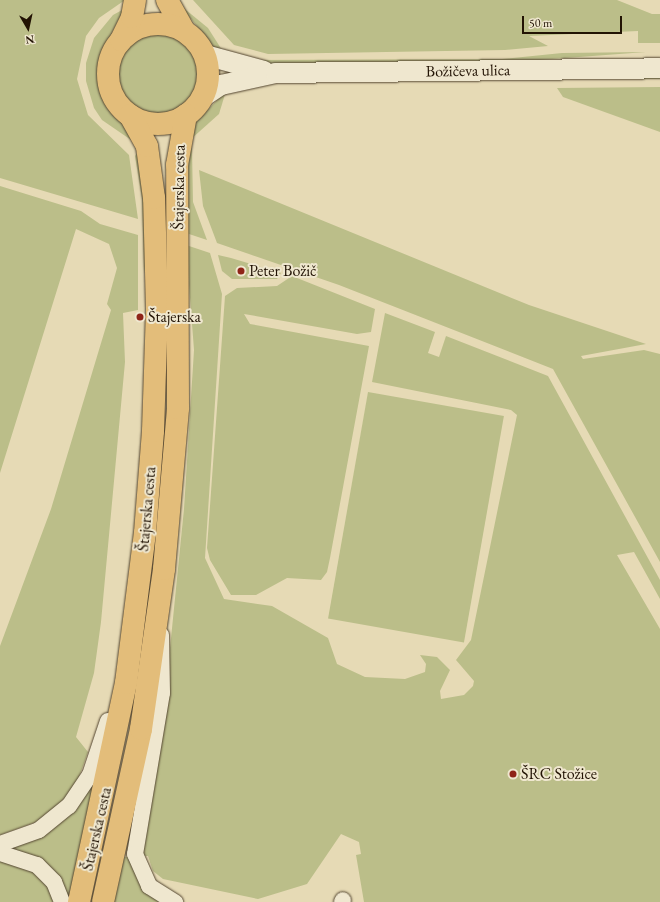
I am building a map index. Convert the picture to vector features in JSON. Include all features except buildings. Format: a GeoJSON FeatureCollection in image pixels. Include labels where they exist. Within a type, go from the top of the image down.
{"type":"FeatureCollection","features":[{"type":"Feature","properties":{"kind":"main road","name":"Štajerska cesta"},"geometry":{"type":"LineString","coordinates":[[79,902],[126,683],[149,492],[157,309],[153,178],[146,146],[130,115],[115,100],[108,80],[110,58],[132,17],[135,0]]}},
{"type":"Feature","properties":{"kind":"main road","name":"Štajerska cesta"},"geometry":{"type":"LineString","coordinates":[[130,115],[159,124],[186,115],[203,96],[208,76],[204,55],[184,31],[167,0]]}},
{"type":"Feature","properties":{"kind":"main road","name":"Štajerska cesta"},"geometry":{"type":"LineString","coordinates":[[121,40],[134,30],[154,24],[184,31]]}},
{"type":"Feature","properties":{"kind":"main road","name":"Štajerska cesta"},"geometry":{"type":"LineString","coordinates":[[103,902],[135,763],[160,609],[178,408],[177,169],[186,115]]}},
{"type":"Feature","properties":{"kind":"street","name":"Božičeva ulica"},"geometry":{"type":"LineString","coordinates":[[204,55],[276,73]]}},
{"type":"Feature","properties":{"kind":"street","name":"Božičeva ulica"},"geometry":{"type":"LineString","coordinates":[[203,96],[221,85],[276,73],[660,68]]}},
{"type":"Feature","properties":{"kind":"street"},"geometry":{"type":"LineString","coordinates":[[160,609],[162,693],[135,854],[149,886],[174,902]]}},
{"type":"Feature","properties":{"kind":"street"},"geometry":{"type":"LineString","coordinates":[[0,844],[52,822],[77,797],[95,765],[114,696],[126,683]]}},
{"type":"Feature","properties":{"kind":"street"},"geometry":{"type":"LineString","coordinates":[[0,853],[37,865],[54,882],[62,902]]}},
{"type":"Feature","properties":{"kind":"green space"},"geometry":{"type":"Polygon","coordinates":[[[0,0],[125,0],[99,18],[86,36],[77,79],[88,115],[129,155],[138,219],[0,178],[0,0]]]}},
{"type":"Feature","properties":{"kind":"green space"},"geometry":{"type":"Polygon","coordinates":[[[193,0],[617,0],[652,14],[660,14],[660,43],[638,43],[638,31],[529,36],[548,46],[505,50],[268,54],[234,45],[193,0]]]}},
{"type":"Feature","properties":{"kind":"green space"},"geometry":{"type":"Polygon","coordinates":[[[180,5],[208,28],[222,50],[215,49],[180,5]]]}},
{"type":"Feature","properties":{"kind":"green space"},"geometry":{"type":"Polygon","coordinates":[[[124,9],[103,50],[98,79],[106,104],[124,123],[134,142],[102,120],[94,108],[86,81],[86,63],[94,38],[113,15],[124,9]]]}},
{"type":"Feature","properties":{"kind":"green space"},"geometry":{"type":"Polygon","coordinates":[[[158,34],[173,37],[186,46],[195,59],[198,74],[195,89],[186,102],[173,111],[158,114],[143,111],[130,102],[121,89],[118,74],[121,59],[130,46],[143,37],[158,34]]]}},
{"type":"Feature","properties":{"kind":"green space"},"geometry":{"type":"Polygon","coordinates":[[[646,52],[512,62],[284,67],[252,60],[502,59],[562,53],[646,52]]]}},
{"type":"Feature","properties":{"kind":"green space"},"geometry":{"type":"Polygon","coordinates":[[[258,76],[660,76],[660,79],[258,79],[258,76]]]}},
{"type":"Feature","properties":{"kind":"green space"},"geometry":{"type":"Polygon","coordinates":[[[660,87],[660,132],[563,97],[557,88],[660,87]]]}},
{"type":"Feature","properties":{"kind":"green space"},"geometry":{"type":"Polygon","coordinates":[[[226,91],[219,114],[190,140],[196,122],[226,91]]]}},
{"type":"Feature","properties":{"kind":"green space"},"geometry":{"type":"Polygon","coordinates":[[[192,148],[193,202],[207,240],[186,233],[188,149],[192,148]]]}},
{"type":"Feature","properties":{"kind":"green space"},"geometry":{"type":"Polygon","coordinates":[[[138,152],[149,238],[144,274],[142,199],[135,156],[138,152]]]}},
{"type":"Feature","properties":{"kind":"green space"},"geometry":{"type":"Polygon","coordinates":[[[199,170],[529,305],[646,344],[581,356],[583,359],[644,350],[660,354],[660,562],[553,369],[339,285],[217,243],[203,206],[199,170]]]}},
{"type":"Feature","properties":{"kind":"green space"},"geometry":{"type":"Polygon","coordinates":[[[0,186],[81,211],[100,224],[138,235],[138,310],[123,313],[125,362],[101,622],[94,673],[76,737],[88,752],[79,777],[63,801],[36,822],[0,835],[0,646],[51,509],[111,310],[107,304],[117,268],[109,244],[76,229],[0,473],[0,186]]]}},
{"type":"Feature","properties":{"kind":"green space"},"geometry":{"type":"Polygon","coordinates":[[[186,245],[210,253],[222,294],[205,558],[224,599],[272,606],[328,638],[337,664],[365,677],[405,679],[425,672],[426,664],[420,655],[437,657],[450,670],[440,691],[441,699],[464,695],[473,686],[474,681],[456,660],[471,640],[517,415],[511,410],[372,382],[385,313],[435,332],[428,353],[439,357],[446,336],[548,376],[660,580],[660,599],[634,552],[617,555],[660,629],[660,902],[364,902],[356,855],[361,854],[359,842],[341,834],[307,884],[258,899],[163,879],[153,871],[148,856],[140,856],[169,658],[184,509],[194,350],[186,245]]]}},
{"type":"Feature","properties":{"kind":"green space"},"geometry":{"type":"Polygon","coordinates":[[[218,255],[281,273],[277,279],[232,279],[222,271],[218,255]]]}},
{"type":"Feature","properties":{"kind":"green space"},"geometry":{"type":"Polygon","coordinates":[[[292,276],[375,309],[371,332],[357,334],[244,314],[250,324],[369,346],[330,558],[327,572],[321,580],[287,578],[256,595],[231,595],[210,560],[207,548],[225,296],[237,288],[277,286],[292,276]]]}},
{"type":"Feature","properties":{"kind":"green space"},"geometry":{"type":"Polygon","coordinates":[[[368,392],[504,416],[464,642],[328,619],[368,392]]]}},
{"type":"Feature","properties":{"kind":"green space"},"geometry":{"type":"Polygon","coordinates":[[[99,768],[68,902],[37,859],[11,848],[99,768]]]}},
{"type":"Feature","properties":{"kind":"green space"},"geometry":{"type":"Polygon","coordinates":[[[124,857],[129,857],[148,893],[159,902],[111,902],[124,857]]]}},
{"type":"Feature","properties":{"kind":"green space"},"geometry":{"type":"Polygon","coordinates":[[[0,859],[18,861],[44,878],[57,902],[0,902],[0,859]]]}},
{"type":"Feature","properties":{"kind":"place","name":"Peter Božič"},"geometry":{"type":"Point","coordinates":[241,271]}},
{"type":"Feature","properties":{"kind":"place","name":"Štajerska"},"geometry":{"type":"Point","coordinates":[140,317]}},
{"type":"Feature","properties":{"kind":"place","name":"ŠRC Stožice"},"geometry":{"type":"Point","coordinates":[513,774]}}]}
